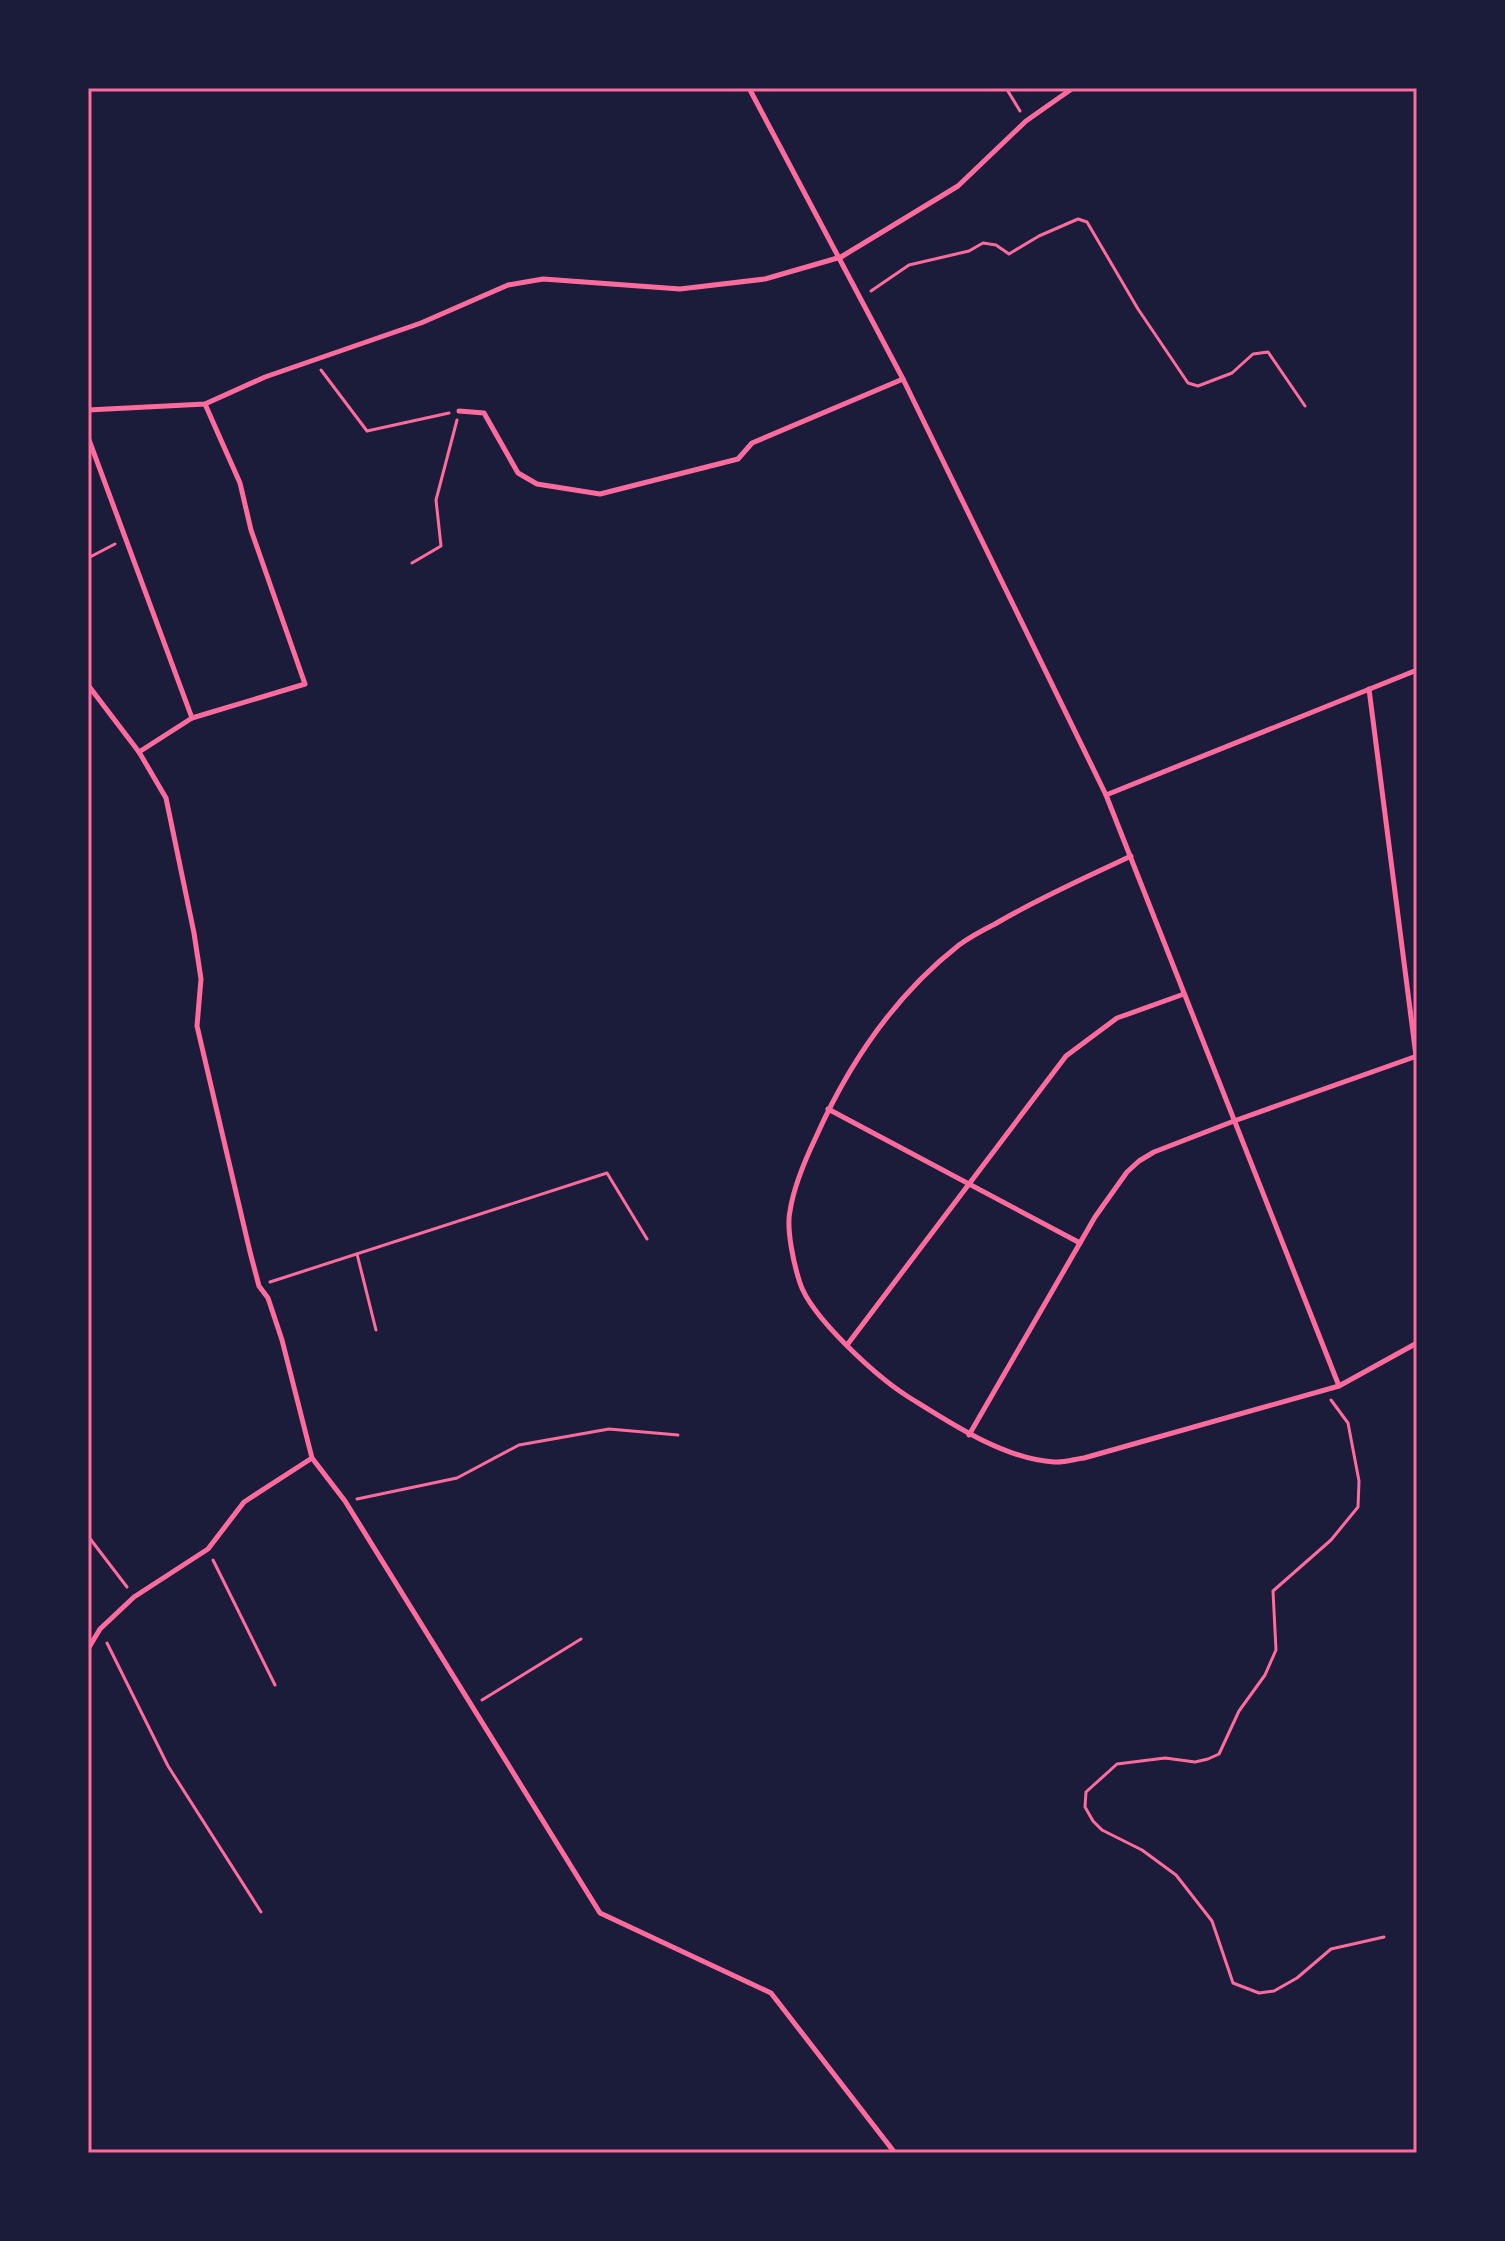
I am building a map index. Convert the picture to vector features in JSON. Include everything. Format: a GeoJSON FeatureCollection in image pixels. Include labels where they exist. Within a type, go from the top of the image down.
{"type":"FeatureCollection","features":[{"type":"Feature","properties":{"kind":"lane"},"geometry":{"type":"LineString","coordinates":[[749,88],[862,297],[1106,795],[1339,1386]]}},
{"type":"Feature","properties":{"kind":"lane"},"geometry":{"type":"LineString","coordinates":[[88,410],[205,404],[265,377],[421,323],[508,285],[543,279],[680,289],[765,279],[841,257],[958,186],[1026,121],[1073,88]]}},
{"type":"Feature","properties":{"kind":"lane"},"geometry":{"type":"LineString","coordinates":[[459,411],[484,413],[518,473],[527,479],[537,484],[600,494],[738,459],[752,443],[903,379]]}},
{"type":"Feature","properties":{"kind":"lane"},"geometry":{"type":"LineString","coordinates":[[139,752],[192,718],[305,684],[251,530],[240,483],[205,404]]}},
{"type":"Feature","properties":{"kind":"lane"},"geometry":{"type":"LineString","coordinates":[[88,437],[192,718]]}},
{"type":"Feature","properties":{"kind":"lane"},"geometry":{"type":"LineString","coordinates":[[1106,795],[1417,670]]}},
{"type":"Feature","properties":{"kind":"lane"},"geometry":{"type":"LineString","coordinates":[[88,685],[139,752],[166,798],[199,964],[201,979],[197,1026],[259,1286],[268,1298],[282,1340],[312,1458],[345,1501],[600,1913],[771,1993],[895,2153]]}},
{"type":"Feature","properties":{"kind":"lane"},"geometry":{"type":"LineString","coordinates":[[969,1435],[1080,1243],[1127,1172],[1139,1161],[1154,1152],[1234,1121],[1416,1056],[1369,689]]}},
{"type":"Feature","properties":{"kind":"lane"},"geometry":{"type":"LineString","coordinates":[[1131,856],[1026,906],[960,944],[899,1000],[859,1053],[828,1109],[803,1164],[789,1213],[800,1285],[847,1345],[896,1389],[969,1435],[1008,1451],[1055,1462],[1084,1458],[1339,1386],[1417,1343]]}},
{"type":"Feature","properties":{"kind":"lane"},"geometry":{"type":"LineString","coordinates":[[847,1345],[1066,1056],[1117,1018],[1184,994]]}},
{"type":"Feature","properties":{"kind":"lane"},"geometry":{"type":"LineString","coordinates":[[828,1109],[1080,1243]]}},
{"type":"Feature","properties":{"kind":"lane"},"geometry":{"type":"LineString","coordinates":[[88,1649],[100,1629],[134,1597],[208,1549],[244,1502],[312,1458]]}},
{"type":"Feature","properties":{"kind":"path"},"geometry":{"type":"LineString","coordinates":[[1006,88],[1026,121]]}},
{"type":"Feature","properties":{"kind":"path"},"geometry":{"type":"LineString","coordinates":[[862,297],[909,265],[969,251],[983,243],[996,245],[1009,254],[1039,236],[1078,219],[1087,222],[1138,309],[1188,383],[1198,386],[1232,373],[1253,354],[1268,352],[1305,406]]}},
{"type":"Feature","properties":{"kind":"path"},"geometry":{"type":"LineString","coordinates":[[314,361],[367,431],[459,411],[436,500],[441,546],[412,563]]}},
{"type":"Feature","properties":{"kind":"path"},"geometry":{"type":"LineString","coordinates":[[88,558],[126,538]]}},
{"type":"Feature","properties":{"kind":"path"},"geometry":{"type":"LineString","coordinates":[[259,1286],[607,1173],[647,1239]]}},
{"type":"Feature","properties":{"kind":"path"},"geometry":{"type":"LineString","coordinates":[[357,1254],[376,1330]]}},
{"type":"Feature","properties":{"kind":"path"},"geometry":{"type":"LineString","coordinates":[[1326,1389],[1334,1406],[1348,1423],[1359,1481],[1358,1507],[1331,1540],[1273,1591],[1276,1650],[1265,1675],[1239,1711],[1219,1754],[1195,1762],[1165,1758],[1117,1764],[1086,1792],[1085,1807],[1102,1830],[1142,1850],[1176,1875],[1212,1921],[1233,1983],[1259,1993],[1274,1991],[1297,1978],[1331,1949],[1384,1937]]}},
{"type":"Feature","properties":{"kind":"path"},"geometry":{"type":"LineString","coordinates":[[345,1501],[457,1478],[519,1445],[609,1429],[678,1435]]}},
{"type":"Feature","properties":{"kind":"path"},"geometry":{"type":"LineString","coordinates":[[88,1536],[134,1597]]}},
{"type":"Feature","properties":{"kind":"path"},"geometry":{"type":"LineString","coordinates":[[208,1549],[275,1685]]}},
{"type":"Feature","properties":{"kind":"path"},"geometry":{"type":"LineString","coordinates":[[100,1629],[168,1766],[261,1912]]}},
{"type":"Feature","properties":{"kind":"path"},"geometry":{"type":"LineString","coordinates":[[471,1706],[581,1639]]}}]}
